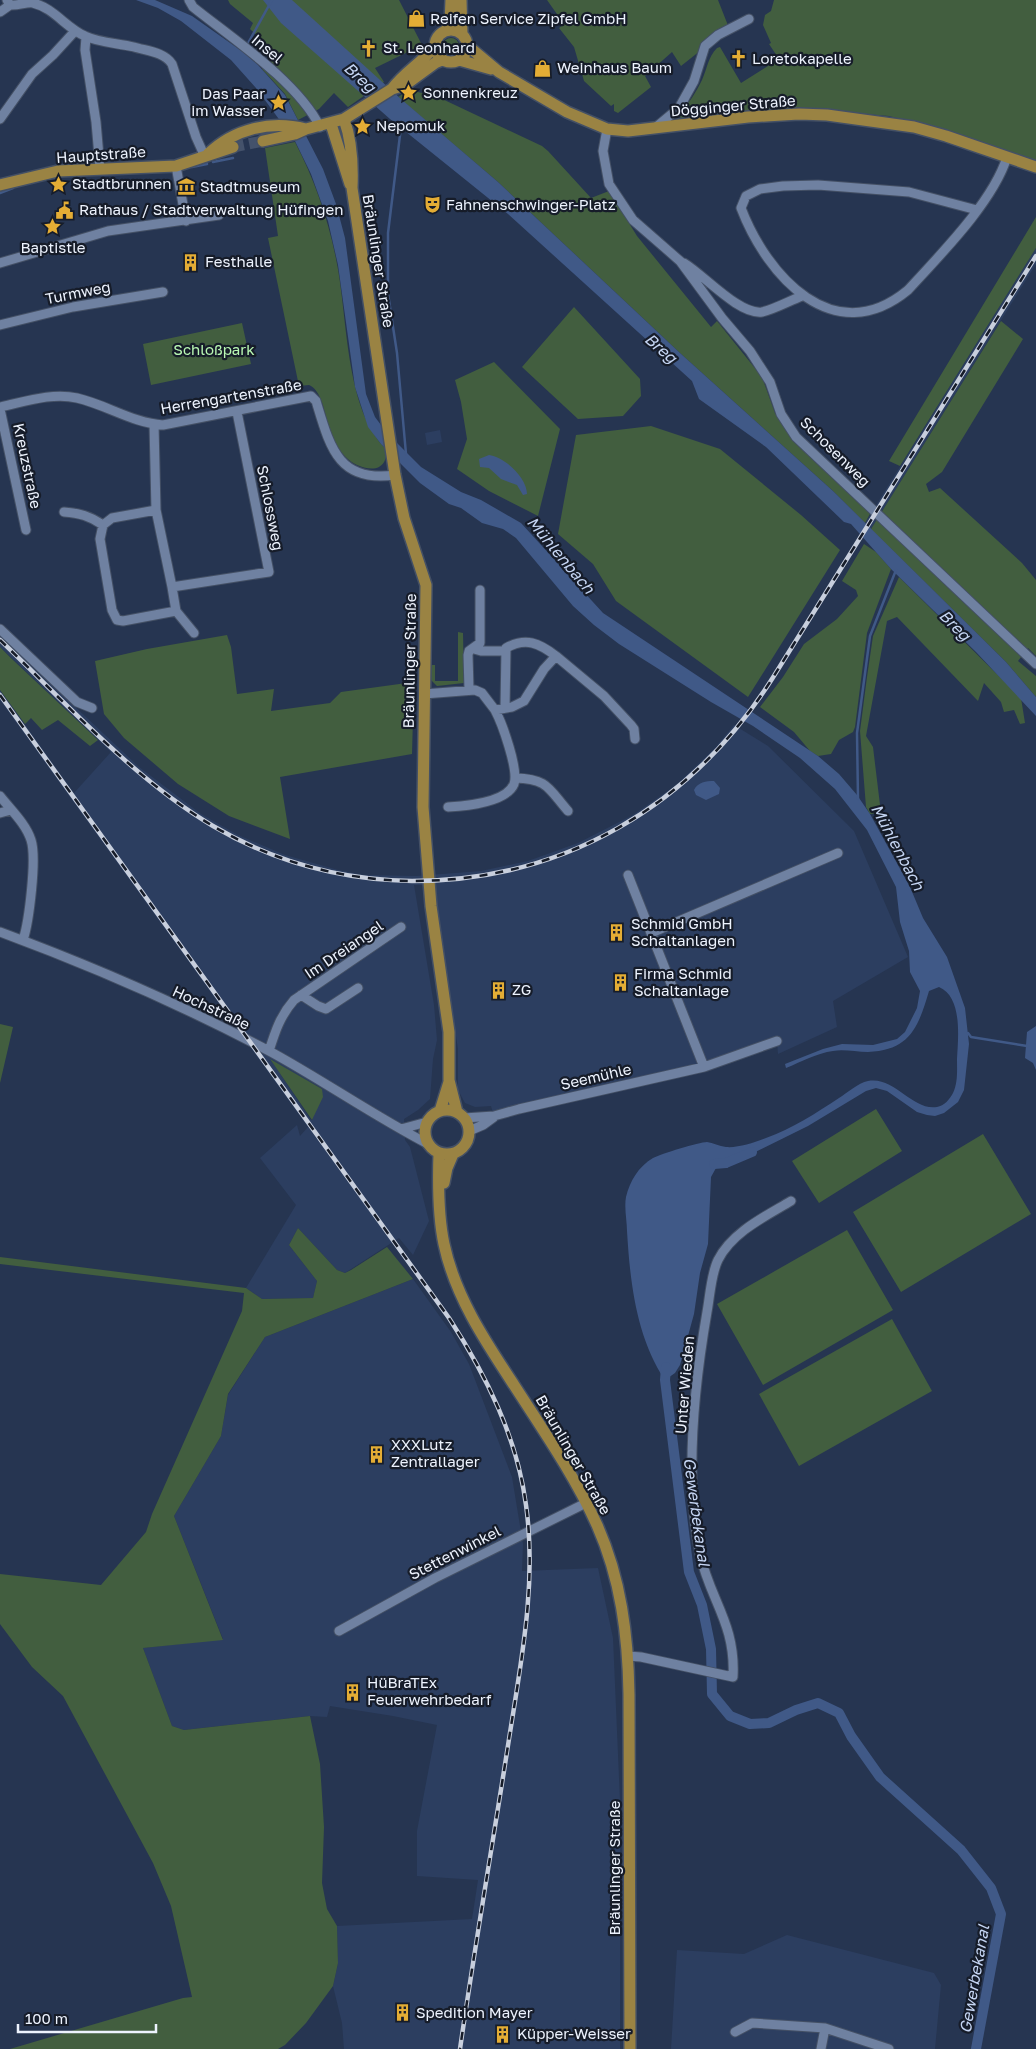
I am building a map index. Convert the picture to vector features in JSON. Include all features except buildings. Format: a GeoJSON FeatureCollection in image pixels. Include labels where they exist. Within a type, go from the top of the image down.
{"type":"FeatureCollection","features":[{"type":"Feature","properties":{"kind":"main road"},"geometry":{"type":"LineString","coordinates":[[392,89],[400,78],[423,60],[435,46],[437,38],[446,30],[450,23],[452,0]]}},
{"type":"Feature","properties":{"kind":"main road"},"geometry":{"type":"LineString","coordinates":[[435,46],[442,60],[448,62],[459,60],[464,56],[468,46],[462,34],[461,0]]}},
{"type":"Feature","properties":{"kind":"main road"},"geometry":{"type":"LineString","coordinates":[[446,30],[456,30],[462,34]]}},
{"type":"Feature","properties":{"kind":"main road","name":"Dögginger Straße"},"geometry":{"type":"LineString","coordinates":[[468,46],[499,72],[568,112],[607,129],[628,131],[748,117],[799,114],[827,115],[914,127],[1036,167]]}},
{"type":"Feature","properties":{"kind":"main road"},"geometry":{"type":"LineString","coordinates":[[317,127],[344,120],[442,60]]}},
{"type":"Feature","properties":{"kind":"main road","name":"Dögginger Straße"},"geometry":{"type":"LineString","coordinates":[[459,60],[499,72]]}},
{"type":"Feature","properties":{"kind":"main road","name":"Bräunlinger Straße"},"geometry":{"type":"LineString","coordinates":[[344,120],[351,151],[353,169],[352,188],[386,422],[404,518],[426,585],[423,807],[431,906],[449,1041],[449,1080],[440,1111]]}},
{"type":"Feature","properties":{"kind":"main road","name":"Hauptstraße"},"geometry":{"type":"LineString","coordinates":[[263,140],[276,132],[294,126],[317,127]]}},
{"type":"Feature","properties":{"kind":"main road","name":"Bräunlinger Straße"},"geometry":{"type":"LineString","coordinates":[[317,127],[352,188]]}},
{"type":"Feature","properties":{"kind":"main road","name":"Hauptstraße"},"geometry":{"type":"LineString","coordinates":[[205,157],[230,136],[256,128],[276,132]]}},
{"type":"Feature","properties":{"kind":"main road","name":"Hauptstraße"},"geometry":{"type":"LineString","coordinates":[[0,184],[58,171],[176,166],[233,148]]}},
{"type":"Feature","properties":{"kind":"main road","name":"Bräunlinger Straße"},"geometry":{"type":"LineString","coordinates":[[449,1080],[461,1115]]}},
{"type":"Feature","properties":{"kind":"main road"},"geometry":{"type":"LineString","coordinates":[[440,1198],[447,1168],[454,1154],[465,1145],[469,1131],[461,1115],[449,1110],[440,1111],[432,1115],[427,1122],[424,1133],[428,1144],[439,1153],[454,1154]]}},
{"type":"Feature","properties":{"kind":"main road"},"geometry":{"type":"LineString","coordinates":[[439,1153],[440,1198]]}},
{"type":"Feature","properties":{"kind":"main road","name":"Bräunlinger Straße"},"geometry":{"type":"LineString","coordinates":[[440,1198],[443,1243],[464,1302],[586,1503],[597,1525],[615,1575],[622,1602],[628,1656],[630,2049]]}},
{"type":"Feature","properties":{"kind":"street","name":"Insel"},"geometry":{"type":"LineString","coordinates":[[190,0],[193,7],[271,70],[310,108],[317,127]]}},
{"type":"Feature","properties":{"kind":"street"},"geometry":{"type":"LineString","coordinates":[[0,12],[9,3],[34,4],[59,17],[75,31],[86,37],[157,53],[168,58],[172,64],[196,137],[205,157]]}},
{"type":"Feature","properties":{"kind":"street"},"geometry":{"type":"LineString","coordinates":[[654,128],[679,108],[694,81],[705,46],[718,35],[749,19]]}},
{"type":"Feature","properties":{"kind":"street"},"geometry":{"type":"LineString","coordinates":[[0,119],[32,74],[53,56],[75,31]]}},
{"type":"Feature","properties":{"kind":"street"},"geometry":{"type":"LineString","coordinates":[[86,37],[85,50],[96,122],[100,168]]}},
{"type":"Feature","properties":{"kind":"street","name":"Schosenweg"},"geometry":{"type":"LineString","coordinates":[[607,129],[603,151],[609,184],[633,220],[680,261],[722,318],[750,351],[770,382],[780,414],[796,437],[1036,664]]}},
{"type":"Feature","properties":{"kind":"street"},"geometry":{"type":"LineString","coordinates":[[977,210],[909,192],[818,185],[760,189],[746,196],[741,208],[758,246],[802,296],[814,304],[829,310],[865,312],[899,298],[908,290],[977,210],[997,179],[1007,157]]}},
{"type":"Feature","properties":{"kind":"street"},"geometry":{"type":"LineString","coordinates":[[176,166],[186,221]]}},
{"type":"Feature","properties":{"kind":"street"},"geometry":{"type":"LineString","coordinates":[[0,263],[108,230],[219,216]]}},
{"type":"Feature","properties":{"kind":"street"},"geometry":{"type":"LineString","coordinates":[[680,261],[694,269],[740,306],[750,311],[761,312],[802,296]]}},
{"type":"Feature","properties":{"kind":"street","name":"Turmweg"},"geometry":{"type":"LineString","coordinates":[[0,326],[73,307],[163,292]]}},
{"type":"Feature","properties":{"kind":"street","name":"Herrengartenstraße"},"geometry":{"type":"LineString","coordinates":[[0,408],[40,398],[76,398],[98,404],[143,422],[172,424],[311,396],[316,401],[329,442],[339,458],[351,471],[362,476],[396,475]]}},
{"type":"Feature","properties":{"kind":"street","name":"Kreuzstraße"},"geometry":{"type":"LineString","coordinates":[[0,408],[26,530]]}},
{"type":"Feature","properties":{"kind":"street","name":"Schlossweg"},"geometry":{"type":"LineString","coordinates":[[172,587],[269,572],[237,412]]}},
{"type":"Feature","properties":{"kind":"street"},"geometry":{"type":"LineString","coordinates":[[154,424],[156,510],[176,611],[194,633]]}},
{"type":"Feature","properties":{"kind":"street"},"geometry":{"type":"LineString","coordinates":[[156,510],[112,518],[103,525],[100,539],[112,610],[118,620],[123,621],[176,611]]}},
{"type":"Feature","properties":{"kind":"street"},"geometry":{"type":"LineString","coordinates":[[64,512],[79,513],[92,517],[103,525]]}},
{"type":"Feature","properties":{"kind":"street"},"geometry":{"type":"LineString","coordinates":[[469,689],[468,655],[469,651],[480,643],[480,590]]}},
{"type":"Feature","properties":{"kind":"street"},"geometry":{"type":"LineString","coordinates":[[0,629],[77,702],[92,708]]}},
{"type":"Feature","properties":{"kind":"street"},"geometry":{"type":"LineString","coordinates":[[505,708],[506,648],[510,645],[530,642],[542,645],[604,696],[634,729],[635,739]]}},
{"type":"Feature","properties":{"kind":"street"},"geometry":{"type":"LineString","coordinates":[[474,648],[481,651],[505,651]]}},
{"type":"Feature","properties":{"kind":"street"},"geometry":{"type":"LineString","coordinates":[[495,710],[524,701],[544,669],[556,656]]}},
{"type":"Feature","properties":{"kind":"street"},"geometry":{"type":"LineString","coordinates":[[424,694],[469,689],[482,693],[495,710],[505,734],[515,778],[514,784],[509,790],[491,800],[476,804],[448,807]]}},
{"type":"Feature","properties":{"kind":"street"},"geometry":{"type":"LineString","coordinates":[[515,778],[532,779],[542,782],[568,811]]}},
{"type":"Feature","properties":{"kind":"street"},"geometry":{"type":"LineString","coordinates":[[0,796],[26,829],[33,848],[28,925],[23,940]]}},
{"type":"Feature","properties":{"kind":"street"},"geometry":{"type":"LineString","coordinates":[[0,813],[11,810]]}},
{"type":"Feature","properties":{"kind":"street"},"geometry":{"type":"LineString","coordinates":[[651,933],[838,853]]}},
{"type":"Feature","properties":{"kind":"street"},"geometry":{"type":"LineString","coordinates":[[628,875],[704,1067]]}},
{"type":"Feature","properties":{"kind":"street","name":"Im Dreiangel"},"geometry":{"type":"LineString","coordinates":[[269,1051],[284,1011],[301,994],[352,962],[401,927]]}},
{"type":"Feature","properties":{"kind":"street","name":"Hochstraße"},"geometry":{"type":"LineString","coordinates":[[0,932],[23,940],[181,1008],[269,1051],[384,1121],[428,1144]]}},
{"type":"Feature","properties":{"kind":"street","name":"Im Dreiangel"},"geometry":{"type":"LineString","coordinates":[[301,994],[318,1006],[326,1009],[358,988]]}},
{"type":"Feature","properties":{"kind":"street","name":"Seemühle"},"geometry":{"type":"LineString","coordinates":[[461,1115],[494,1116],[704,1067],[777,1041]]}},
{"type":"Feature","properties":{"kind":"street","name":"Seemühle"},"geometry":{"type":"LineString","coordinates":[[469,1131],[483,1125],[494,1116]]}},
{"type":"Feature","properties":{"kind":"street"},"geometry":{"type":"LineString","coordinates":[[401,1129],[427,1122]]}},
{"type":"Feature","properties":{"kind":"street","name":"Unter Wieden"},"geometry":{"type":"LineString","coordinates":[[628,1656],[641,1657],[733,1677],[734,1656],[727,1625],[701,1556],[695,1530],[693,1472],[694,1402],[705,1324],[717,1260],[742,1232],[791,1201]]}},
{"type":"Feature","properties":{"kind":"street","name":"Stettenwinkel"},"geometry":{"type":"LineString","coordinates":[[339,1631],[435,1578],[586,1503]]}},
{"type":"Feature","properties":{"kind":"street"},"geometry":{"type":"LineString","coordinates":[[735,2032],[752,2023],[825,2028],[890,2049]]}},
{"type":"Feature","properties":{"kind":"street"},"geometry":{"type":"LineString","coordinates":[[821,2049],[825,2028]]}},
{"type":"Feature","properties":{"kind":"shaded area"},"geometry":{"type":"Polygon","coordinates":[[[1036,248],[1036,264],[871,529],[865,523],[1036,248]]]}},
{"type":"Feature","properties":{"kind":"shaded area"},"geometry":{"type":"Polygon","coordinates":[[[440,430],[442,442],[427,445],[425,433],[440,430]]]}},
{"type":"Feature","properties":{"kind":"shaded area"},"geometry":{"type":"Polygon","coordinates":[[[0,636],[139,767],[201,814],[238,835],[285,855],[363,875],[416,876],[481,871],[528,861],[578,843],[633,815],[675,786],[715,748],[734,725],[768,746],[854,831],[908,957],[833,1001],[837,1027],[778,1054],[777,1042],[704,1067],[494,1116],[491,1106],[475,1107],[465,1103],[458,1090],[458,1049],[438,922],[435,885],[414,885],[434,1005],[437,1040],[433,1059],[430,1099],[404,1119],[405,1140],[410,1147],[429,1221],[413,1255],[399,1238],[345,1273],[337,1270],[298,1228],[289,1245],[317,1281],[313,1298],[262,1299],[246,1288],[296,1205],[260,1158],[297,1125],[300,1136],[308,1127],[0,700],[0,690],[74,793],[111,752],[0,647],[0,636]],[[271,1060],[311,1120],[322,1089],[271,1060]]]}},
{"type":"Feature","properties":{"kind":"shaded area"},"geometry":{"type":"Polygon","coordinates":[[[413,1279],[451,1332],[469,1364],[512,1477],[523,1544],[522,1571],[598,1568],[613,1638],[620,1801],[620,2049],[344,2049],[342,2023],[333,1986],[338,1963],[337,1926],[472,1919],[478,1880],[417,1876],[417,1831],[437,1725],[330,1706],[327,1717],[310,1716],[184,1730],[172,1726],[143,1648],[223,1639],[174,1516],[221,1436],[228,1395],[265,1337],[413,1279]]]}},
{"type":"Feature","properties":{"kind":"shaded area"},"geometry":{"type":"Polygon","coordinates":[[[787,1935],[934,1973],[941,1985],[935,2049],[671,2049],[677,1950],[744,1954],[787,1935]]]}},
{"type":"Feature","properties":{"kind":"green space"},"geometry":{"type":"Polygon","coordinates":[[[228,0],[399,0],[422,45],[375,68],[384,82],[348,107],[334,93],[319,109],[298,120],[285,94],[262,69],[274,52],[250,29],[253,23],[230,4],[228,0]]]}},
{"type":"Feature","properties":{"kind":"green space"},"geometry":{"type":"Polygon","coordinates":[[[547,0],[718,0],[729,28],[681,66],[672,52],[645,76],[651,87],[618,113],[614,111],[614,104],[611,106],[584,81],[574,47],[559,28],[564,24],[547,0]]]}},
{"type":"Feature","properties":{"kind":"green space"},"geometry":{"type":"Polygon","coordinates":[[[774,0],[1036,0],[1036,162],[942,130],[889,116],[802,109],[748,111],[681,120],[679,113],[695,93],[717,48],[720,47],[741,83],[779,59],[769,44],[771,43],[763,25],[765,15],[771,11],[774,0]]]}},
{"type":"Feature","properties":{"kind":"green space"},"geometry":{"type":"Polygon","coordinates":[[[448,38],[454,38],[459,43],[457,52],[448,54],[443,49],[443,43],[448,38]]]}},
{"type":"Feature","properties":{"kind":"green space"},"geometry":{"type":"Polygon","coordinates":[[[412,88],[418,92],[438,97],[542,146],[591,198],[609,191],[637,236],[711,327],[717,321],[762,377],[775,413],[792,439],[871,512],[865,523],[833,491],[680,353],[498,182],[398,97],[412,88]]]}},
{"type":"Feature","properties":{"kind":"green space"},"geometry":{"type":"Polygon","coordinates":[[[295,142],[315,186],[330,232],[341,286],[350,363],[363,412],[373,433],[387,450],[384,461],[377,468],[359,466],[346,457],[337,446],[321,399],[316,391],[309,385],[299,386],[268,238],[278,236],[265,148],[295,142]]]}},
{"type":"Feature","properties":{"kind":"green space"},"geometry":{"type":"Polygon","coordinates":[[[1036,217],[1036,248],[900,466],[889,461],[1036,217]]]}},
{"type":"Feature","properties":{"kind":"green space"},"geometry":{"type":"Polygon","coordinates":[[[574,307],[640,379],[641,396],[623,416],[578,419],[522,367],[574,307]]]}},
{"type":"Feature","properties":{"kind":"green space"},"geometry":{"type":"Polygon","coordinates":[[[1001,321],[1023,339],[942,472],[926,484],[929,492],[940,488],[1022,563],[1036,580],[1036,656],[1028,648],[1018,661],[1036,676],[1036,697],[1006,662],[871,529],[1001,321]]]}},
{"type":"Feature","properties":{"kind":"green space","name":"Schloßpark"},"geometry":{"type":"Polygon","coordinates":[[[242,323],[251,364],[151,385],[143,344],[242,323]]]}},
{"type":"Feature","properties":{"kind":"green space"},"geometry":{"type":"Polygon","coordinates":[[[494,362],[560,429],[538,516],[489,491],[457,469],[467,439],[455,380],[494,362]]]}},
{"type":"Feature","properties":{"kind":"green space"},"geometry":{"type":"Polygon","coordinates":[[[651,426],[720,449],[801,515],[840,550],[748,697],[616,601],[593,564],[558,534],[576,435],[651,426]]]}},
{"type":"Feature","properties":{"kind":"green space"},"geometry":{"type":"Polygon","coordinates":[[[864,544],[876,552],[891,569],[867,633],[855,727],[853,732],[839,740],[831,754],[818,756],[810,751],[794,732],[760,707],[783,677],[804,644],[837,619],[858,596],[856,590],[842,581],[864,544]]]}},
{"type":"Feature","properties":{"kind":"green space"},"geometry":{"type":"Polygon","coordinates":[[[899,577],[1021,698],[1025,723],[1020,724],[1014,710],[1004,712],[1001,702],[984,683],[978,701],[897,617],[887,621],[866,736],[873,747],[881,813],[870,814],[866,807],[860,731],[873,636],[899,577]]]}},
{"type":"Feature","properties":{"kind":"green space"},"geometry":{"type":"Polygon","coordinates":[[[458,632],[463,633],[464,683],[437,686],[431,680],[431,665],[435,665],[435,681],[458,681],[458,632]]]}},
{"type":"Feature","properties":{"kind":"green space"},"geometry":{"type":"Polygon","coordinates":[[[227,635],[231,647],[237,694],[274,689],[271,711],[330,703],[341,692],[414,682],[412,754],[280,777],[290,839],[229,816],[178,784],[124,738],[104,714],[95,661],[147,649],[227,635]]]}},
{"type":"Feature","properties":{"kind":"green space"},"geometry":{"type":"Polygon","coordinates":[[[0,647],[98,740],[90,746],[58,720],[42,730],[31,718],[25,724],[0,690],[0,647]]]}},
{"type":"Feature","properties":{"kind":"green space"},"geometry":{"type":"Polygon","coordinates":[[[0,1024],[13,1027],[0,1083],[0,1024]]]}},
{"type":"Feature","properties":{"kind":"green space"},"geometry":{"type":"Polygon","coordinates":[[[270,1059],[322,1089],[323,1097],[312,1120],[270,1059]]]}},
{"type":"Feature","properties":{"kind":"green space"},"geometry":{"type":"Polygon","coordinates":[[[876,1109],[902,1151],[819,1203],[792,1161],[876,1109]]]}},
{"type":"Feature","properties":{"kind":"green space"},"geometry":{"type":"Polygon","coordinates":[[[983,1134],[1031,1214],[901,1292],[853,1212],[983,1134]]]}},
{"type":"Feature","properties":{"kind":"green space"},"geometry":{"type":"Polygon","coordinates":[[[298,1228],[337,1270],[345,1273],[387,1247],[413,1279],[265,1337],[228,1394],[221,1436],[174,1516],[223,1640],[143,1648],[172,1726],[184,1730],[310,1716],[320,1764],[324,1827],[322,1883],[327,1909],[337,1926],[338,1963],[333,1986],[306,2023],[285,2045],[278,2049],[10,2049],[183,1998],[192,1997],[171,1906],[153,1863],[63,1696],[32,1667],[0,1624],[0,1574],[101,1585],[146,1532],[152,1514],[242,1311],[244,1293],[0,1264],[0,1257],[246,1288],[262,1299],[313,1298],[317,1281],[289,1245],[298,1228]]]}},
{"type":"Feature","properties":{"kind":"green space"},"geometry":{"type":"Polygon","coordinates":[[[847,1230],[893,1310],[763,1385],[717,1304],[847,1230]]]}},
{"type":"Feature","properties":{"kind":"green space"},"geometry":{"type":"Polygon","coordinates":[[[892,1319],[932,1391],[799,1466],[759,1394],[892,1319]]]}},
{"type":"Feature","properties":{"kind":"water"},"geometry":{"type":"Polygon","coordinates":[[[136,0],[155,0],[192,16],[243,52],[258,65],[285,95],[323,169],[336,204],[345,238],[366,394],[375,417],[387,433],[421,467],[461,492],[481,500],[521,523],[603,613],[818,756],[839,774],[870,814],[910,887],[923,918],[947,957],[965,1008],[969,1044],[964,1090],[958,1102],[944,1113],[935,1116],[927,1115],[917,1112],[887,1091],[876,1088],[866,1091],[808,1126],[741,1159],[739,1154],[725,1160],[728,1168],[716,1168],[711,1177],[708,1244],[700,1273],[694,1314],[680,1365],[675,1373],[665,1380],[647,1346],[641,1327],[630,1269],[625,1201],[635,1175],[653,1158],[671,1151],[707,1142],[726,1147],[736,1147],[776,1134],[804,1120],[868,1081],[878,1081],[887,1084],[919,1104],[928,1107],[942,1105],[955,1089],[958,1030],[956,1009],[947,992],[939,987],[929,991],[921,1016],[910,1035],[894,1047],[868,1052],[841,1050],[827,1052],[786,1068],[785,1064],[823,1049],[842,1044],[873,1045],[897,1039],[905,1032],[917,1008],[920,991],[910,972],[909,951],[900,922],[896,887],[867,830],[835,789],[800,758],[753,726],[619,644],[573,606],[516,538],[503,529],[482,523],[461,508],[449,504],[420,483],[381,444],[368,427],[355,387],[338,265],[328,221],[311,174],[295,141],[256,88],[231,60],[181,21],[158,8],[136,0]]]}},
{"type":"Feature","properties":{"kind":"water","name":"Breg"},"geometry":{"type":"Polygon","coordinates":[[[263,0],[292,0],[401,99],[498,182],[680,353],[833,491],[1006,662],[1036,697],[1036,716],[976,652],[891,569],[851,524],[844,522],[766,447],[699,399],[692,381],[508,214],[390,119],[281,23],[263,0]]]}},
{"type":"Feature","properties":{"kind":"water"},"geometry":{"type":"Polygon","coordinates":[[[489,455],[502,460],[514,469],[523,481],[527,494],[523,495],[517,485],[501,479],[489,468],[480,467],[479,459],[489,455]]]}},
{"type":"Feature","properties":{"kind":"water"},"geometry":{"type":"Polygon","coordinates":[[[714,781],[720,788],[719,794],[706,800],[696,795],[694,790],[698,785],[714,781]]]}},
{"type":"Feature","properties":{"kind":"water"},"geometry":{"type":"Polygon","coordinates":[[[1036,1026],[1036,1070],[1033,1063],[1025,1058],[1027,1032],[1036,1026]]]}},
{"type":"Feature","properties":{"kind":"waterway"},"geometry":{"type":"LineString","coordinates":[[247,45],[272,0]]}},
{"type":"Feature","properties":{"kind":"waterway"},"geometry":{"type":"LineString","coordinates":[[401,127],[388,233],[388,294],[397,353],[406,454]]}},
{"type":"Feature","properties":{"kind":"waterway"},"geometry":{"type":"LineString","coordinates":[[213,162],[233,158]]}},
{"type":"Feature","properties":{"kind":"waterway"},"geometry":{"type":"LineString","coordinates":[[192,167],[207,164]]}},
{"type":"Feature","properties":{"kind":"waterway"},"geometry":{"type":"LineString","coordinates":[[0,193],[13,188]]}},
{"type":"Feature","properties":{"kind":"waterway"},"geometry":{"type":"LineString","coordinates":[[858,799],[857,733],[870,636],[896,570]]}},
{"type":"Feature","properties":{"kind":"waterway","name":"Mühlenbach"},"geometry":{"type":"LineString","coordinates":[[968,1033],[971,1037],[1027,1046]]}},
{"type":"Feature","properties":{"kind":"waterway","name":"Gewerbekanal"},"geometry":{"type":"LineString","coordinates":[[714,1164],[726,1163],[752,1152]]}},
{"type":"Feature","properties":{"kind":"waterway","name":"Gewerbekanal"},"geometry":{"type":"LineString","coordinates":[[666,1367],[665,1380],[689,1572],[702,1605],[711,1649],[712,1694],[730,1716],[750,1724],[769,1723],[796,1710],[818,1703],[839,1713],[851,1736],[880,1777],[961,1850],[991,1888],[1001,1914],[976,2049]]}},
{"type":"Feature","properties":{"kind":"tunnel"},"geometry":{"type":"LineString","coordinates":[[233,147],[263,141]]}},
{"type":"Feature","properties":{"kind":"railway"},"geometry":{"type":"LineString","coordinates":[[0,640],[102,739],[156,786],[213,826],[236,839],[284,859],[334,873],[386,880],[412,881],[468,878],[521,867],[571,851],[619,828],[663,799],[703,764],[740,724],[772,679],[1036,256]]}},
{"type":"Feature","properties":{"kind":"railway"},"geometry":{"type":"LineString","coordinates":[[0,695],[449,1318],[487,1384],[507,1431],[522,1480],[526,1505],[529,1534],[529,1593],[518,1681],[460,2049]]}},
{"type":"Feature","properties":{"kind":"place","name":"Reifen Service Zipfel GmbH"},"geometry":{"type":"Point","coordinates":[416,19]}},
{"type":"Feature","properties":{"kind":"place","name":"St. Leonhard"},"geometry":{"type":"Point","coordinates":[369,48]}},
{"type":"Feature","properties":{"kind":"place","name":"Loretokapelle"},"geometry":{"type":"Point","coordinates":[738,59]}},
{"type":"Feature","properties":{"kind":"place","name":"Weinhaus Baum"},"geometry":{"type":"Point","coordinates":[543,68]}},
{"type":"Feature","properties":{"kind":"place","name":"Sonnenkreuz"},"geometry":{"type":"Point","coordinates":[409,93]}},
{"type":"Feature","properties":{"kind":"place","name":"Das Paar im Wasser"},"geometry":{"type":"Point","coordinates":[279,103]}},
{"type":"Feature","properties":{"kind":"place","name":"Nepomuk"},"geometry":{"type":"Point","coordinates":[362,126]}},
{"type":"Feature","properties":{"kind":"place","name":"Stadtbrunnen"},"geometry":{"type":"Point","coordinates":[58,184]}},
{"type":"Feature","properties":{"kind":"place","name":"Stadtmuseum"},"geometry":{"type":"Point","coordinates":[186,187]}},
{"type":"Feature","properties":{"kind":"place","name":"Fahnenschwinger-Platz"},"geometry":{"type":"Point","coordinates":[432,205]}},
{"type":"Feature","properties":{"kind":"place","name":"Rathaus / Stadtverwaltung Hüfingen"},"geometry":{"type":"Point","coordinates":[65,210]}},
{"type":"Feature","properties":{"kind":"place","name":"Baptistle"},"geometry":{"type":"Point","coordinates":[53,227]}},
{"type":"Feature","properties":{"kind":"place","name":"Festhalle"},"geometry":{"type":"Point","coordinates":[191,262]}},
{"type":"Feature","properties":{"kind":"place","name":"Schmid GmbH Schaltanlagen"},"geometry":{"type":"Point","coordinates":[617,933]}},
{"type":"Feature","properties":{"kind":"place","name":"Firma Schmid Schaltanlage"},"geometry":{"type":"Point","coordinates":[620,983]}},
{"type":"Feature","properties":{"kind":"place","name":"ZG"},"geometry":{"type":"Point","coordinates":[498,990]}},
{"type":"Feature","properties":{"kind":"place","name":"XXXLutz Zentrallager"},"geometry":{"type":"Point","coordinates":[377,1454]}},
{"type":"Feature","properties":{"kind":"place","name":"HüBraTEx Feuerwehrbedarf"},"geometry":{"type":"Point","coordinates":[353,1692]}},
{"type":"Feature","properties":{"kind":"place","name":"Spedition Mayer"},"geometry":{"type":"Point","coordinates":[402,2013]}},
{"type":"Feature","properties":{"kind":"place","name":"Küpper-Weisser"},"geometry":{"type":"Point","coordinates":[503,2034]}}]}
